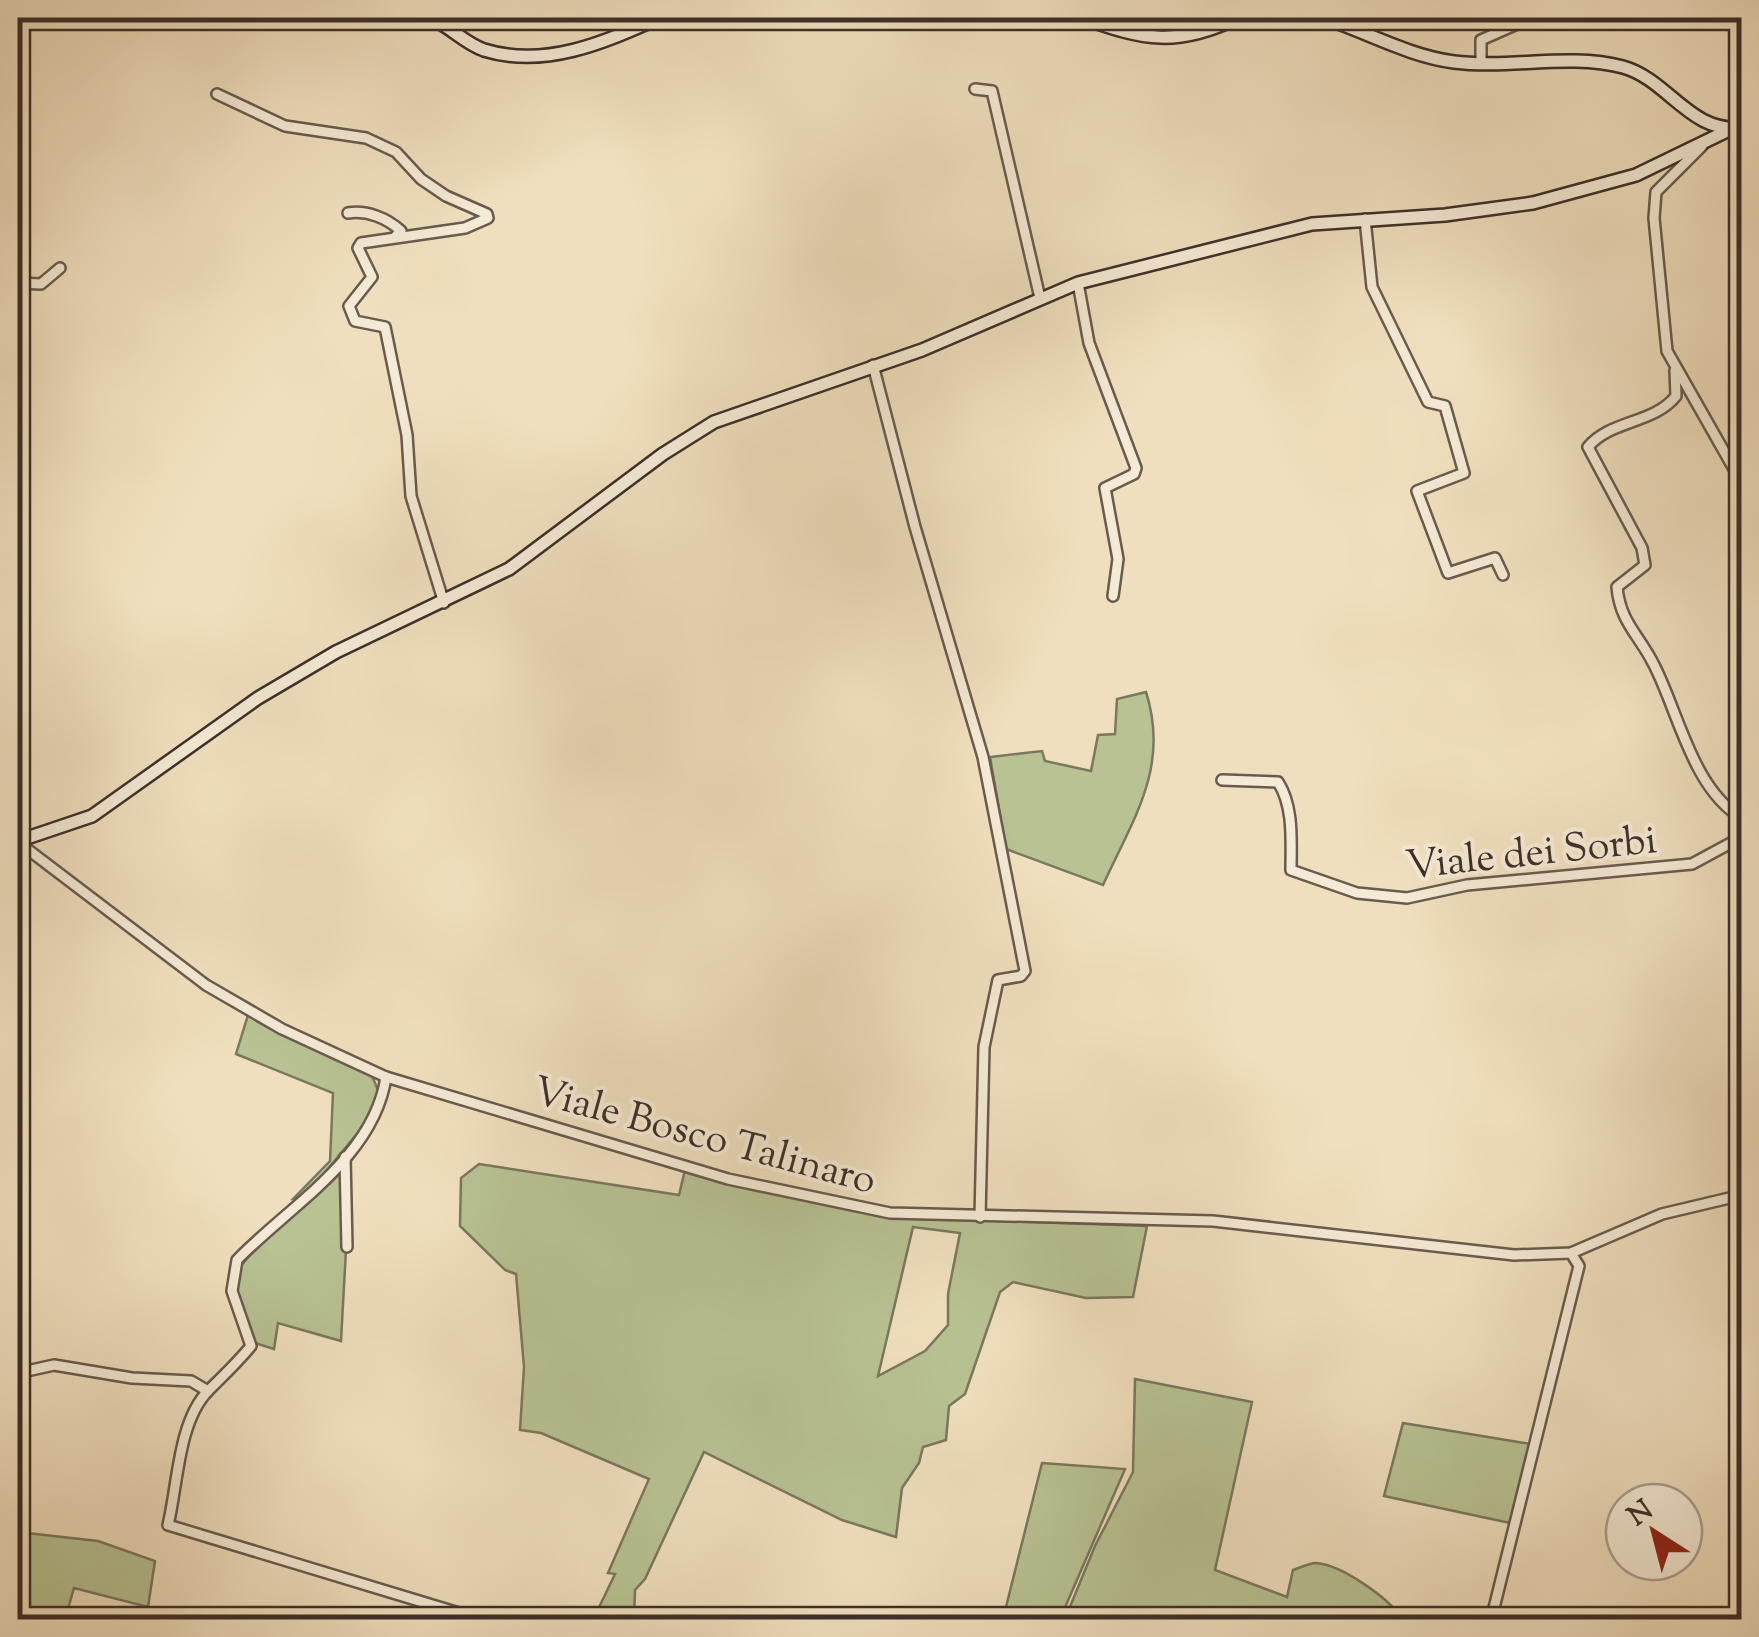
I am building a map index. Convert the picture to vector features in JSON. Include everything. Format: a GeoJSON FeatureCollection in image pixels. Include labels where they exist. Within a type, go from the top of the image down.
{"type":"FeatureCollection","features":[{"type":"Feature","properties":{"kind":"main road"},"geometry":{"type":"LineString","coordinates":[[430,18],[486,50],[547,57],[623,36],[659,18]]}},
{"type":"Feature","properties":{"kind":"main road"},"geometry":{"type":"LineString","coordinates":[[1083,18],[1144,37],[1172,40],[1212,30],[1236,18]]}},
{"type":"Feature","properties":{"kind":"main road"},"geometry":{"type":"LineString","coordinates":[[1324,18],[1427,57],[1481,64],[1579,62],[1628,68],[1704,124],[1738,125]]}},
{"type":"Feature","properties":{"kind":"main road"},"geometry":{"type":"LineString","coordinates":[[18,841],[92,816],[274,689],[336,652],[509,569],[662,454],[714,422],[986,325],[1078,284],[1312,224],[1444,216],[1533,203],[1636,175],[1702,146],[1738,125]]}},
{"type":"Feature","properties":{"kind":"street"},"geometry":{"type":"LineString","coordinates":[[1481,64],[1481,40],[1532,18]]}},
{"type":"Feature","properties":{"kind":"street"},"geometry":{"type":"LineString","coordinates":[[975,90],[992,91],[1040,298]]}},
{"type":"Feature","properties":{"kind":"street"},"geometry":{"type":"LineString","coordinates":[[217,94],[285,126],[366,138],[396,152],[420,180],[487,214],[488,218],[464,228],[396,236],[358,248],[372,277],[352,299],[350,315],[355,321],[384,327],[407,435],[411,496],[444,603]]}},
{"type":"Feature","properties":{"kind":"street"},"geometry":{"type":"LineString","coordinates":[[1702,146],[1662,183],[1654,204],[1662,314],[1675,370],[1676,396],[1668,407],[1604,434],[1588,447],[1642,548],[1645,566],[1616,587],[1632,636],[1652,659],[1686,746],[1729,811],[1742,818]]}},
{"type":"Feature","properties":{"kind":"street"},"geometry":{"type":"LineString","coordinates":[[348,214],[363,211],[395,225],[401,231],[396,236]]}},
{"type":"Feature","properties":{"kind":"street"},"geometry":{"type":"LineString","coordinates":[[1364,219],[1372,287],[1428,402],[1444,406],[1464,473],[1416,491],[1448,573],[1495,558],[1503,575]]}},
{"type":"Feature","properties":{"kind":"street"},"geometry":{"type":"LineString","coordinates":[[18,284],[41,284],[60,268]]}},
{"type":"Feature","properties":{"kind":"street"},"geometry":{"type":"LineString","coordinates":[[1078,284],[1089,343],[1136,468],[1134,474],[1105,486],[1118,559],[1113,596]]}},
{"type":"Feature","properties":{"kind":"street"},"geometry":{"type":"LineString","coordinates":[[873,365],[915,527],[983,757],[1025,970],[1021,976],[998,980],[987,1016],[980,1216]]}},
{"type":"Feature","properties":{"kind":"street"},"geometry":{"type":"LineString","coordinates":[[1675,370],[1742,483]]}},
{"type":"Feature","properties":{"kind":"street","name":"Viale dei Sorbi"},"geometry":{"type":"LineString","coordinates":[[1222,780],[1278,782],[1286,793],[1291,870],[1358,893],[1390,897],[1407,898],[1467,885],[1692,864],[1742,837]]}},
{"type":"Feature","properties":{"kind":"street","name":"Viale Bosco Talinaro"},"geometry":{"type":"LineString","coordinates":[[18,841],[206,985],[282,1029],[386,1077],[728,1179],[890,1213],[1213,1220],[1514,1255],[1570,1253],[1662,1214],[1742,1195]]}},
{"type":"Feature","properties":{"kind":"street"},"geometry":{"type":"LineString","coordinates":[[386,1077],[382,1102],[346,1157],[314,1192],[237,1260],[232,1291],[250,1346],[221,1383],[208,1391],[187,1428],[168,1524],[482,1620]]}},
{"type":"Feature","properties":{"kind":"street"},"geometry":{"type":"LineString","coordinates":[[346,1157],[347,1248]]}},
{"type":"Feature","properties":{"kind":"street"},"geometry":{"type":"LineString","coordinates":[[1491,1620],[1579,1266],[1570,1253]]}},
{"type":"Feature","properties":{"kind":"street"},"geometry":{"type":"LineString","coordinates":[[18,1373],[54,1365],[132,1378],[191,1381],[208,1391]]}},
{"type":"Feature","properties":{"kind":"green space"},"geometry":{"type":"Polygon","coordinates":[[[1146,692],[1154,745],[1151,769],[1136,815],[1103,885],[1006,849],[990,757],[1042,751],[1045,761],[1091,771],[1098,735],[1115,734],[1117,699],[1146,692]]]}},
{"type":"Feature","properties":{"kind":"green space"},"geometry":{"type":"Polygon","coordinates":[[[248,1015],[372,1076],[380,1095],[375,1112],[303,1199],[293,1199],[330,1161],[333,1093],[236,1054],[248,1015]]]}},
{"type":"Feature","properties":{"kind":"green space"},"geometry":{"type":"Polygon","coordinates":[[[479,1164],[679,1195],[685,1170],[850,1209],[915,1218],[1147,1226],[1133,1297],[1086,1298],[1013,1282],[1000,1292],[965,1394],[949,1406],[946,1440],[923,1447],[919,1463],[902,1488],[896,1537],[842,1520],[704,1452],[645,1579],[635,1590],[634,1619],[593,1620],[615,1574],[608,1573],[649,1479],[541,1433],[520,1430],[524,1367],[516,1274],[505,1270],[460,1226],[461,1178],[479,1164]],[[913,1227],[878,1376],[925,1351],[948,1325],[948,1294],[960,1233],[913,1227]]]}},
{"type":"Feature","properties":{"kind":"green space"},"geometry":{"type":"Polygon","coordinates":[[[342,1166],[346,1250],[341,1341],[278,1323],[274,1349],[252,1342],[238,1299],[237,1273],[267,1238],[342,1166]]]}},
{"type":"Feature","properties":{"kind":"green space"},"geometry":{"type":"Polygon","coordinates":[[[1135,1379],[1252,1402],[1215,1570],[1287,1597],[1293,1570],[1314,1563],[1327,1565],[1364,1584],[1402,1619],[1065,1619],[1095,1546],[1133,1472],[1135,1379]]]}},
{"type":"Feature","properties":{"kind":"green space"},"geometry":{"type":"Polygon","coordinates":[[[1403,1423],[1531,1444],[1510,1523],[1384,1496],[1403,1423]]]}},
{"type":"Feature","properties":{"kind":"green space"},"geometry":{"type":"Polygon","coordinates":[[[1042,1463],[1125,1469],[1060,1619],[1003,1619],[1042,1463]]]}},
{"type":"Feature","properties":{"kind":"green space"},"geometry":{"type":"Polygon","coordinates":[[[18,1532],[98,1541],[155,1561],[148,1607],[74,1588],[65,1619],[18,1619],[18,1532]]]}}]}
